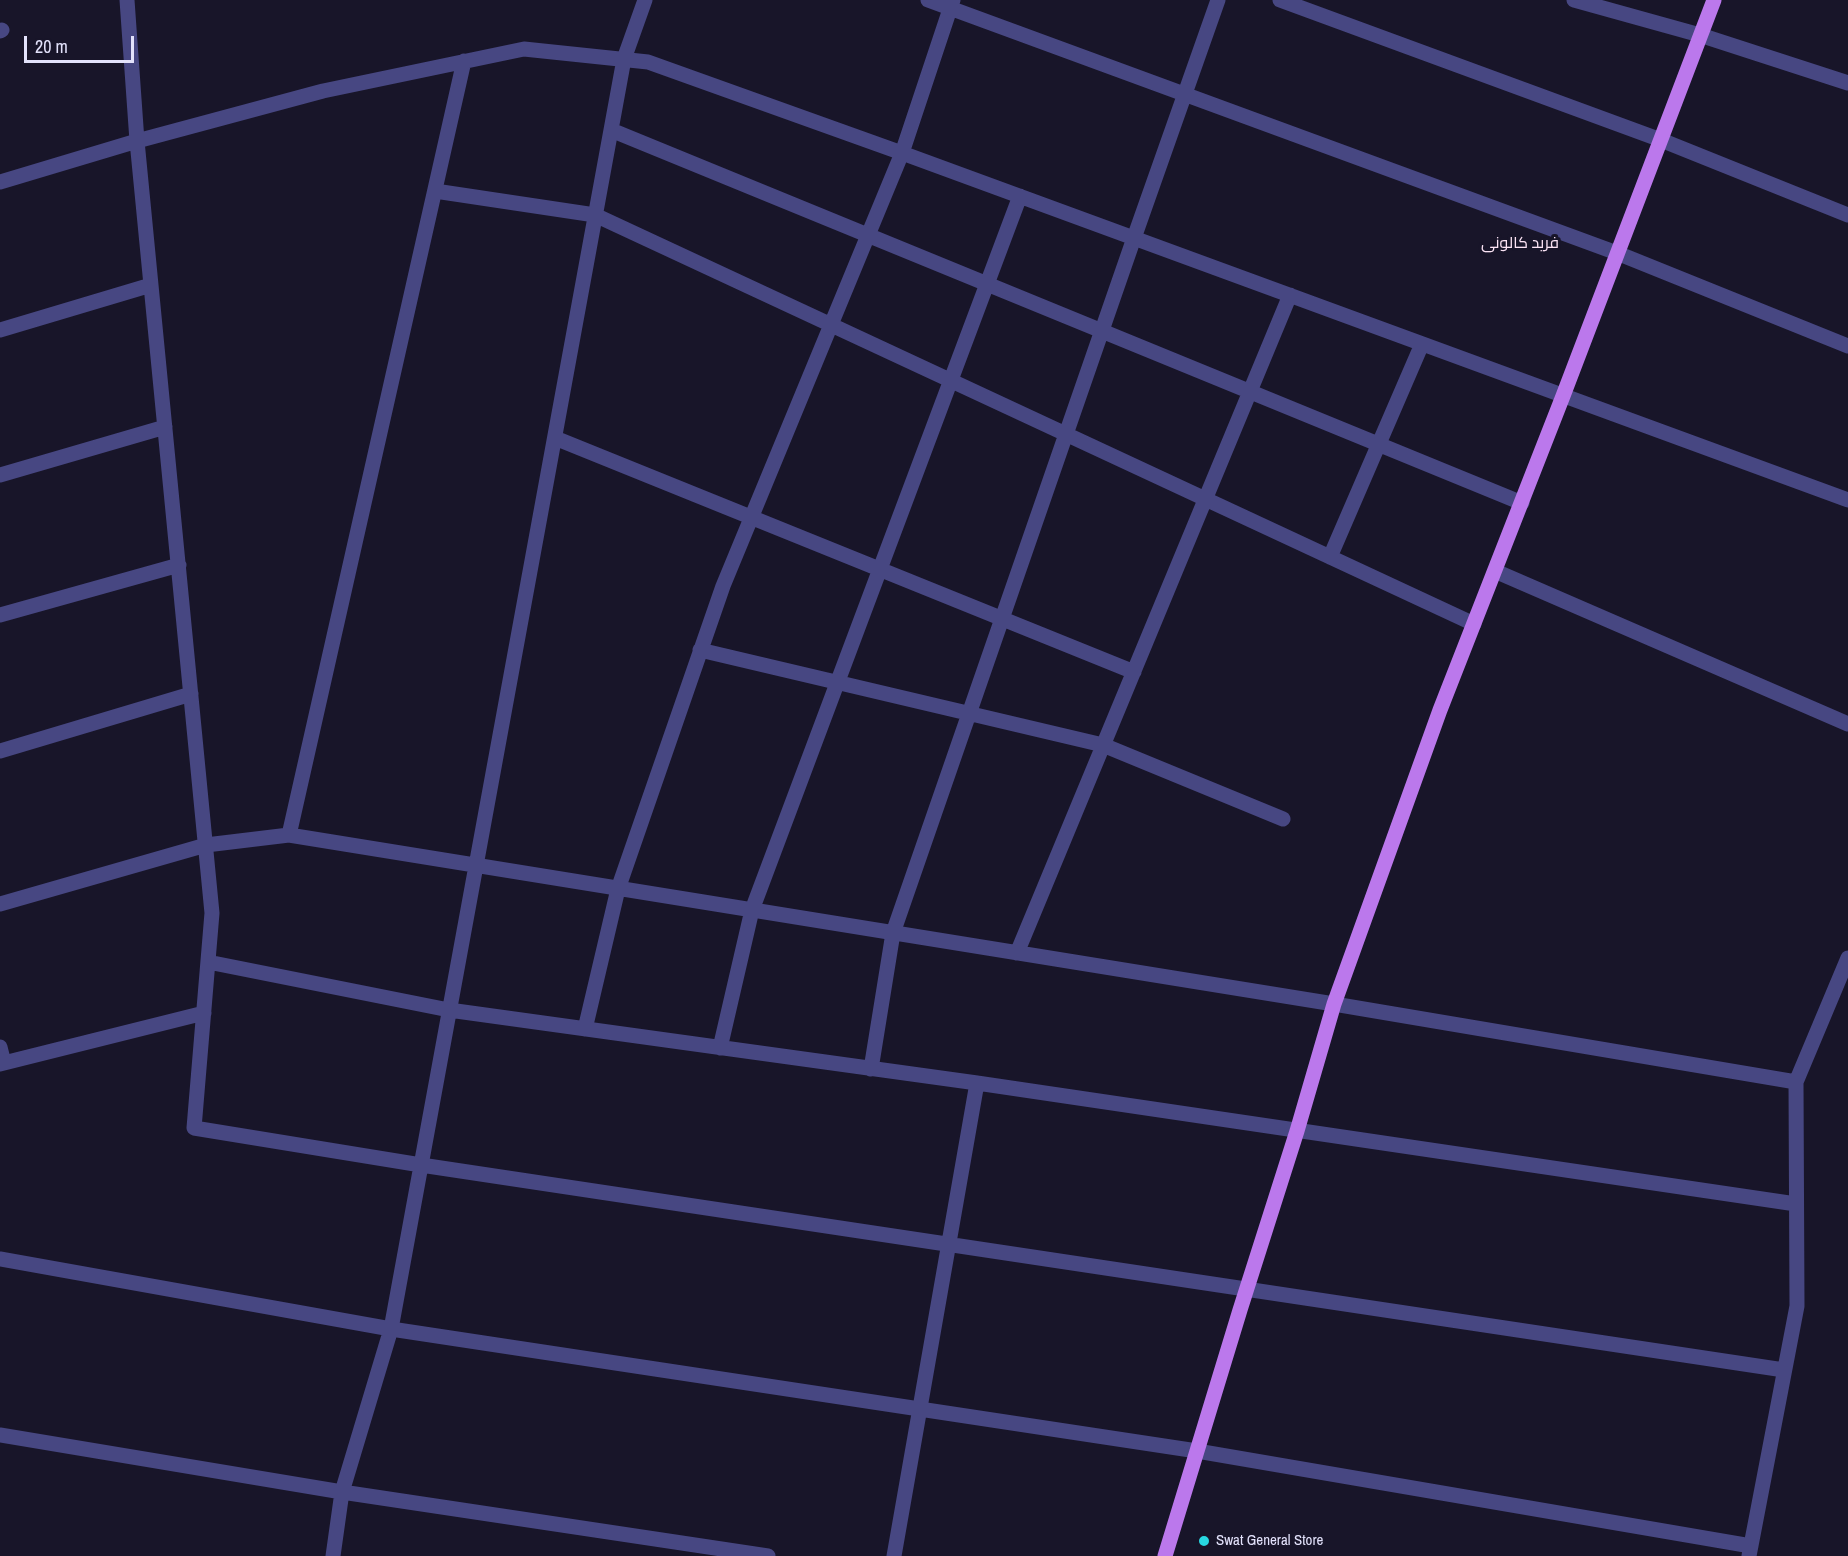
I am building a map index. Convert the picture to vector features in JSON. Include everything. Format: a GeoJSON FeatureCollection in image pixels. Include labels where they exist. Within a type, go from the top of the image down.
{"type":"FeatureCollection","features":[{"type":"Feature","properties":{"kind":"main road"},"geometry":{"type":"LineString","coordinates":[[1165,1556],[1298,1131],[1334,1004],[1436,721],[1714,0]]}},
{"type":"Feature","properties":{"kind":"street"},"geometry":{"type":"LineString","coordinates":[[127,0],[151,285],[212,913],[194,1128],[421,1165],[1784,1370]]}},
{"type":"Feature","properties":{"kind":"street"},"geometry":{"type":"LineString","coordinates":[[333,1556],[342,1492],[391,1329],[624,59],[645,0]]}},
{"type":"Feature","properties":{"kind":"street"},"geometry":{"type":"LineString","coordinates":[[928,0],[951,4],[1185,94],[1617,253],[1848,346]]}},
{"type":"Feature","properties":{"kind":"street"},"geometry":{"type":"LineString","coordinates":[[871,1069],[893,933],[1218,0]]}},
{"type":"Feature","properties":{"kind":"street"},"geometry":{"type":"LineString","coordinates":[[1280,0],[1661,140],[1848,214]]}},
{"type":"Feature","properties":{"kind":"street"},"geometry":{"type":"LineString","coordinates":[[1574,0],[1700,35],[1848,83]]}},
{"type":"Feature","properties":{"kind":"street"},"geometry":{"type":"LineString","coordinates":[[585,1029],[618,889],[700,650],[723,586],[902,153],[951,4]]}},
{"type":"Feature","properties":{"kind":"street"},"geometry":{"type":"LineString","coordinates":[[0,182],[138,141],[323,91],[524,49],[648,62],[1848,500]]}},
{"type":"Feature","properties":{"kind":"street"},"geometry":{"type":"LineString","coordinates":[[289,835],[464,62]]}},
{"type":"Feature","properties":{"kind":"street"},"geometry":{"type":"LineString","coordinates":[[611,130],[1522,502]]}},
{"type":"Feature","properties":{"kind":"street"},"geometry":{"type":"LineString","coordinates":[[435,191],[595,215],[1474,624]]}},
{"type":"Feature","properties":{"kind":"street"},"geometry":{"type":"LineString","coordinates":[[720,1048],[752,910],[1020,196]]}},
{"type":"Feature","properties":{"kind":"street"},"geometry":{"type":"LineString","coordinates":[[0,330],[151,285]]}},
{"type":"Feature","properties":{"kind":"street"},"geometry":{"type":"LineString","coordinates":[[1017,953],[1290,295]]}},
{"type":"Feature","properties":{"kind":"street"},"geometry":{"type":"LineString","coordinates":[[1330,557],[1422,344]]}},
{"type":"Feature","properties":{"kind":"street"},"geometry":{"type":"LineString","coordinates":[[0,475],[165,427]]}},
{"type":"Feature","properties":{"kind":"street"},"geometry":{"type":"LineString","coordinates":[[555,438],[1134,672]]}},
{"type":"Feature","properties":{"kind":"street"},"geometry":{"type":"LineString","coordinates":[[0,615],[179,565]]}},
{"type":"Feature","properties":{"kind":"street"},"geometry":{"type":"LineString","coordinates":[[1495,571],[1848,724]]}},
{"type":"Feature","properties":{"kind":"street"},"geometry":{"type":"LineString","coordinates":[[700,650],[1104,745],[1283,819]]}},
{"type":"Feature","properties":{"kind":"street"},"geometry":{"type":"LineString","coordinates":[[0,751],[191,694]]}},
{"type":"Feature","properties":{"kind":"street"},"geometry":{"type":"LineString","coordinates":[[0,904],[206,845],[289,835],[1334,1004],[1796,1082]]}},
{"type":"Feature","properties":{"kind":"street"},"geometry":{"type":"LineString","coordinates":[[0,1259],[391,1329],[1197,1451],[1750,1551],[1797,1306],[1796,1082],[1848,958]]}},
{"type":"Feature","properties":{"kind":"street"},"geometry":{"type":"LineString","coordinates":[[208,962],[449,1010],[977,1083],[1796,1204]]}},
{"type":"Feature","properties":{"kind":"street"},"geometry":{"type":"LineString","coordinates":[[0,1047],[2,1064],[204,1013]]}},
{"type":"Feature","properties":{"kind":"street"},"geometry":{"type":"LineString","coordinates":[[894,1556],[977,1083]]}},
{"type":"Feature","properties":{"kind":"street"},"geometry":{"type":"LineString","coordinates":[[0,1435],[342,1492],[768,1556]]}},
{"type":"Feature","properties":{"kind":"place","name":"Swat General Store"},"geometry":{"type":"Point","coordinates":[1204,1541]}},
{"type":"Feature","properties":{"kind":"district","name":"فرید کالونی"},"geometry":{"type":"Point","coordinates":[1520,244]}}]}
